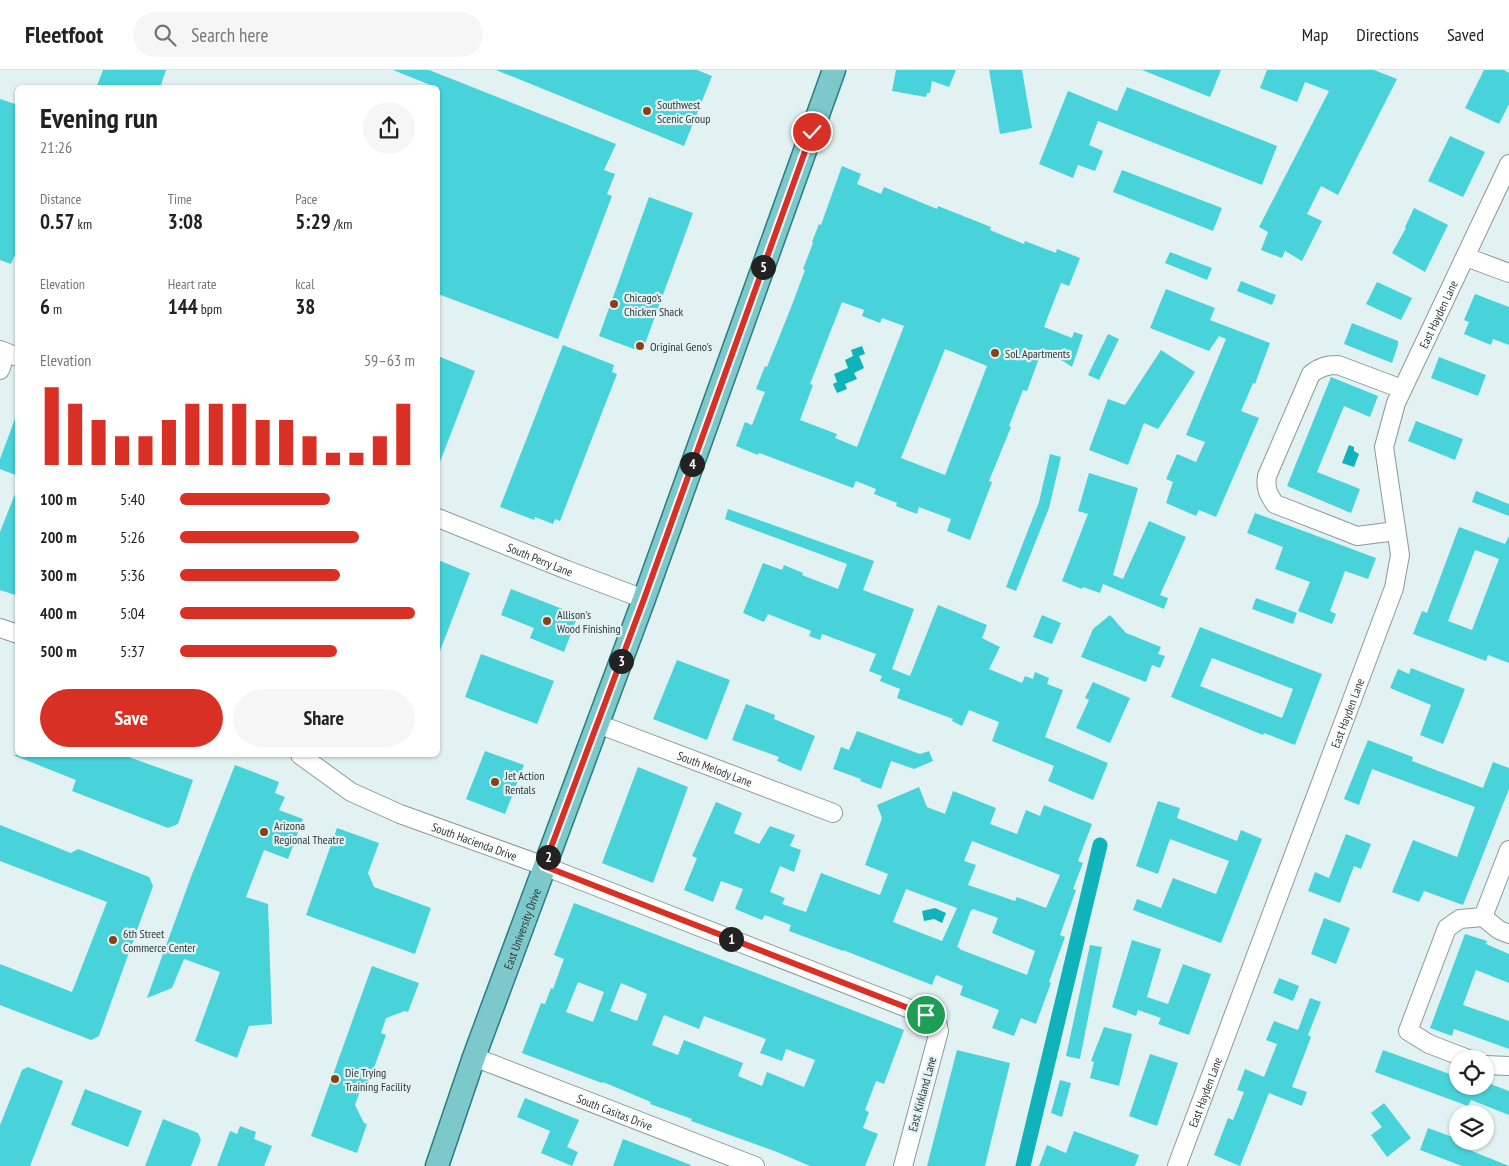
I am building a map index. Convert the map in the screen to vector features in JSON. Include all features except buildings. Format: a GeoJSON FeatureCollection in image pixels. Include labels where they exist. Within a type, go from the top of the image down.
{"type":"FeatureCollection","features":[{"type":"Feature","properties":{"kind":"main road","name":"East University Drive"},"geometry":{"type":"LineString","coordinates":[[436,1166],[544,866],[644,599],[834,70]]}},
{"type":"Feature","properties":{"kind":"street","name":"East Hayden Lane"},"geometry":{"type":"LineString","coordinates":[[1177,1166],[1394,588],[1400,555],[1384,447],[1396,403],[1509,164]]}},
{"type":"Feature","properties":{"kind":"street"},"geometry":{"type":"LineString","coordinates":[[1466,257],[1509,273]]}},
{"type":"Feature","properties":{"kind":"street"},"geometry":{"type":"LineString","coordinates":[[0,370],[8,353]]}},
{"type":"Feature","properties":{"kind":"street"},"geometry":{"type":"LineString","coordinates":[[1396,531],[1357,536],[1275,504],[1268,494],[1266,484],[1267,476],[1311,374],[1319,368],[1338,365],[1402,389]]}},
{"type":"Feature","properties":{"kind":"street","name":"South Perry Lane"},"geometry":{"type":"LineString","coordinates":[[440,519],[644,599]]}},
{"type":"Feature","properties":{"kind":"street"},"geometry":{"type":"LineString","coordinates":[[0,628],[15,633]]}},
{"type":"Feature","properties":{"kind":"street","name":"South Melody Lane"},"geometry":{"type":"LineString","coordinates":[[598,724],[833,813]]}},
{"type":"Feature","properties":{"kind":"street","name":"South Hacienda Drive"},"geometry":{"type":"LineString","coordinates":[[303,757],[351,792],[400,814],[544,866],[933,1018],[937,1022]]}},
{"type":"Feature","properties":{"kind":"street"},"geometry":{"type":"LineString","coordinates":[[1483,917],[1509,850]]}},
{"type":"Feature","properties":{"kind":"street"},"geometry":{"type":"LineString","coordinates":[[1449,1052],[1429,1044],[1408,1031],[1447,928],[1460,919],[1483,917],[1499,930],[1509,934]]}},
{"type":"Feature","properties":{"kind":"street","name":"East Kirkland Lane"},"geometry":{"type":"LineString","coordinates":[[903,1166],[939,1032],[937,1022]]}},
{"type":"Feature","properties":{"kind":"street","name":"South Casitas Drive"},"geometry":{"type":"LineString","coordinates":[[474,1057],[755,1166]]}},
{"type":"Feature","properties":{"kind":"street"},"geometry":{"type":"LineString","coordinates":[[1494,1065],[1509,1066]]}},
{"type":"Feature","properties":{"kind":"water"},"geometry":{"type":"Polygon","coordinates":[[[862,346],[865,354],[859,356],[864,368],[854,373],[857,379],[845,384],[847,389],[837,393],[833,384],[837,382],[834,374],[848,368],[845,360],[853,356],[851,350],[862,346]]]}},
{"type":"Feature","properties":{"kind":"water"},"geometry":{"type":"Polygon","coordinates":[[[1349,445],[1354,447],[1354,451],[1359,454],[1354,467],[1342,463],[1349,445]]]}},
{"type":"Feature","properties":{"kind":"water"},"geometry":{"type":"Polygon","coordinates":[[[935,908],[946,913],[942,923],[934,919],[924,921],[922,911],[935,908]]]}},
{"type":"Feature","properties":{"kind":"waterway"},"geometry":{"type":"LineString","coordinates":[[1023,1166],[1100,845]]}},
{"type":"Feature","properties":{"kind":"place","name":"Southwest Scenic Group"},"geometry":{"type":"Point","coordinates":[647,111]}},
{"type":"Feature","properties":{"kind":"place","name":"Chicago’s Chicken Shack"},"geometry":{"type":"Point","coordinates":[614,304]}},
{"type":"Feature","properties":{"kind":"place","name":"Original Geno's"},"geometry":{"type":"Point","coordinates":[640,346]}},
{"type":"Feature","properties":{"kind":"place","name":"SoL Apartments"},"geometry":{"type":"Point","coordinates":[995,353]}},
{"type":"Feature","properties":{"kind":"place","name":"Allison's Wood Finishing"},"geometry":{"type":"Point","coordinates":[547,621]}},
{"type":"Feature","properties":{"kind":"place","name":"Jet Action Rentals"},"geometry":{"type":"Point","coordinates":[495,782]}},
{"type":"Feature","properties":{"kind":"place","name":"Arizona Regional Theatre"},"geometry":{"type":"Point","coordinates":[264,832]}},
{"type":"Feature","properties":{"kind":"place","name":"6th Street Commerce Center"},"geometry":{"type":"Point","coordinates":[113,940]}},
{"type":"Feature","properties":{"kind":"place","name":"Die Trying Training Facility"},"geometry":{"type":"Point","coordinates":[335,1079]}},
{"type":"Feature","properties":{"kind":"route"},"geometry":{"type":"LineString","coordinates":[[812,132],[644,599],[544,866],[926,1015]]}}]}
